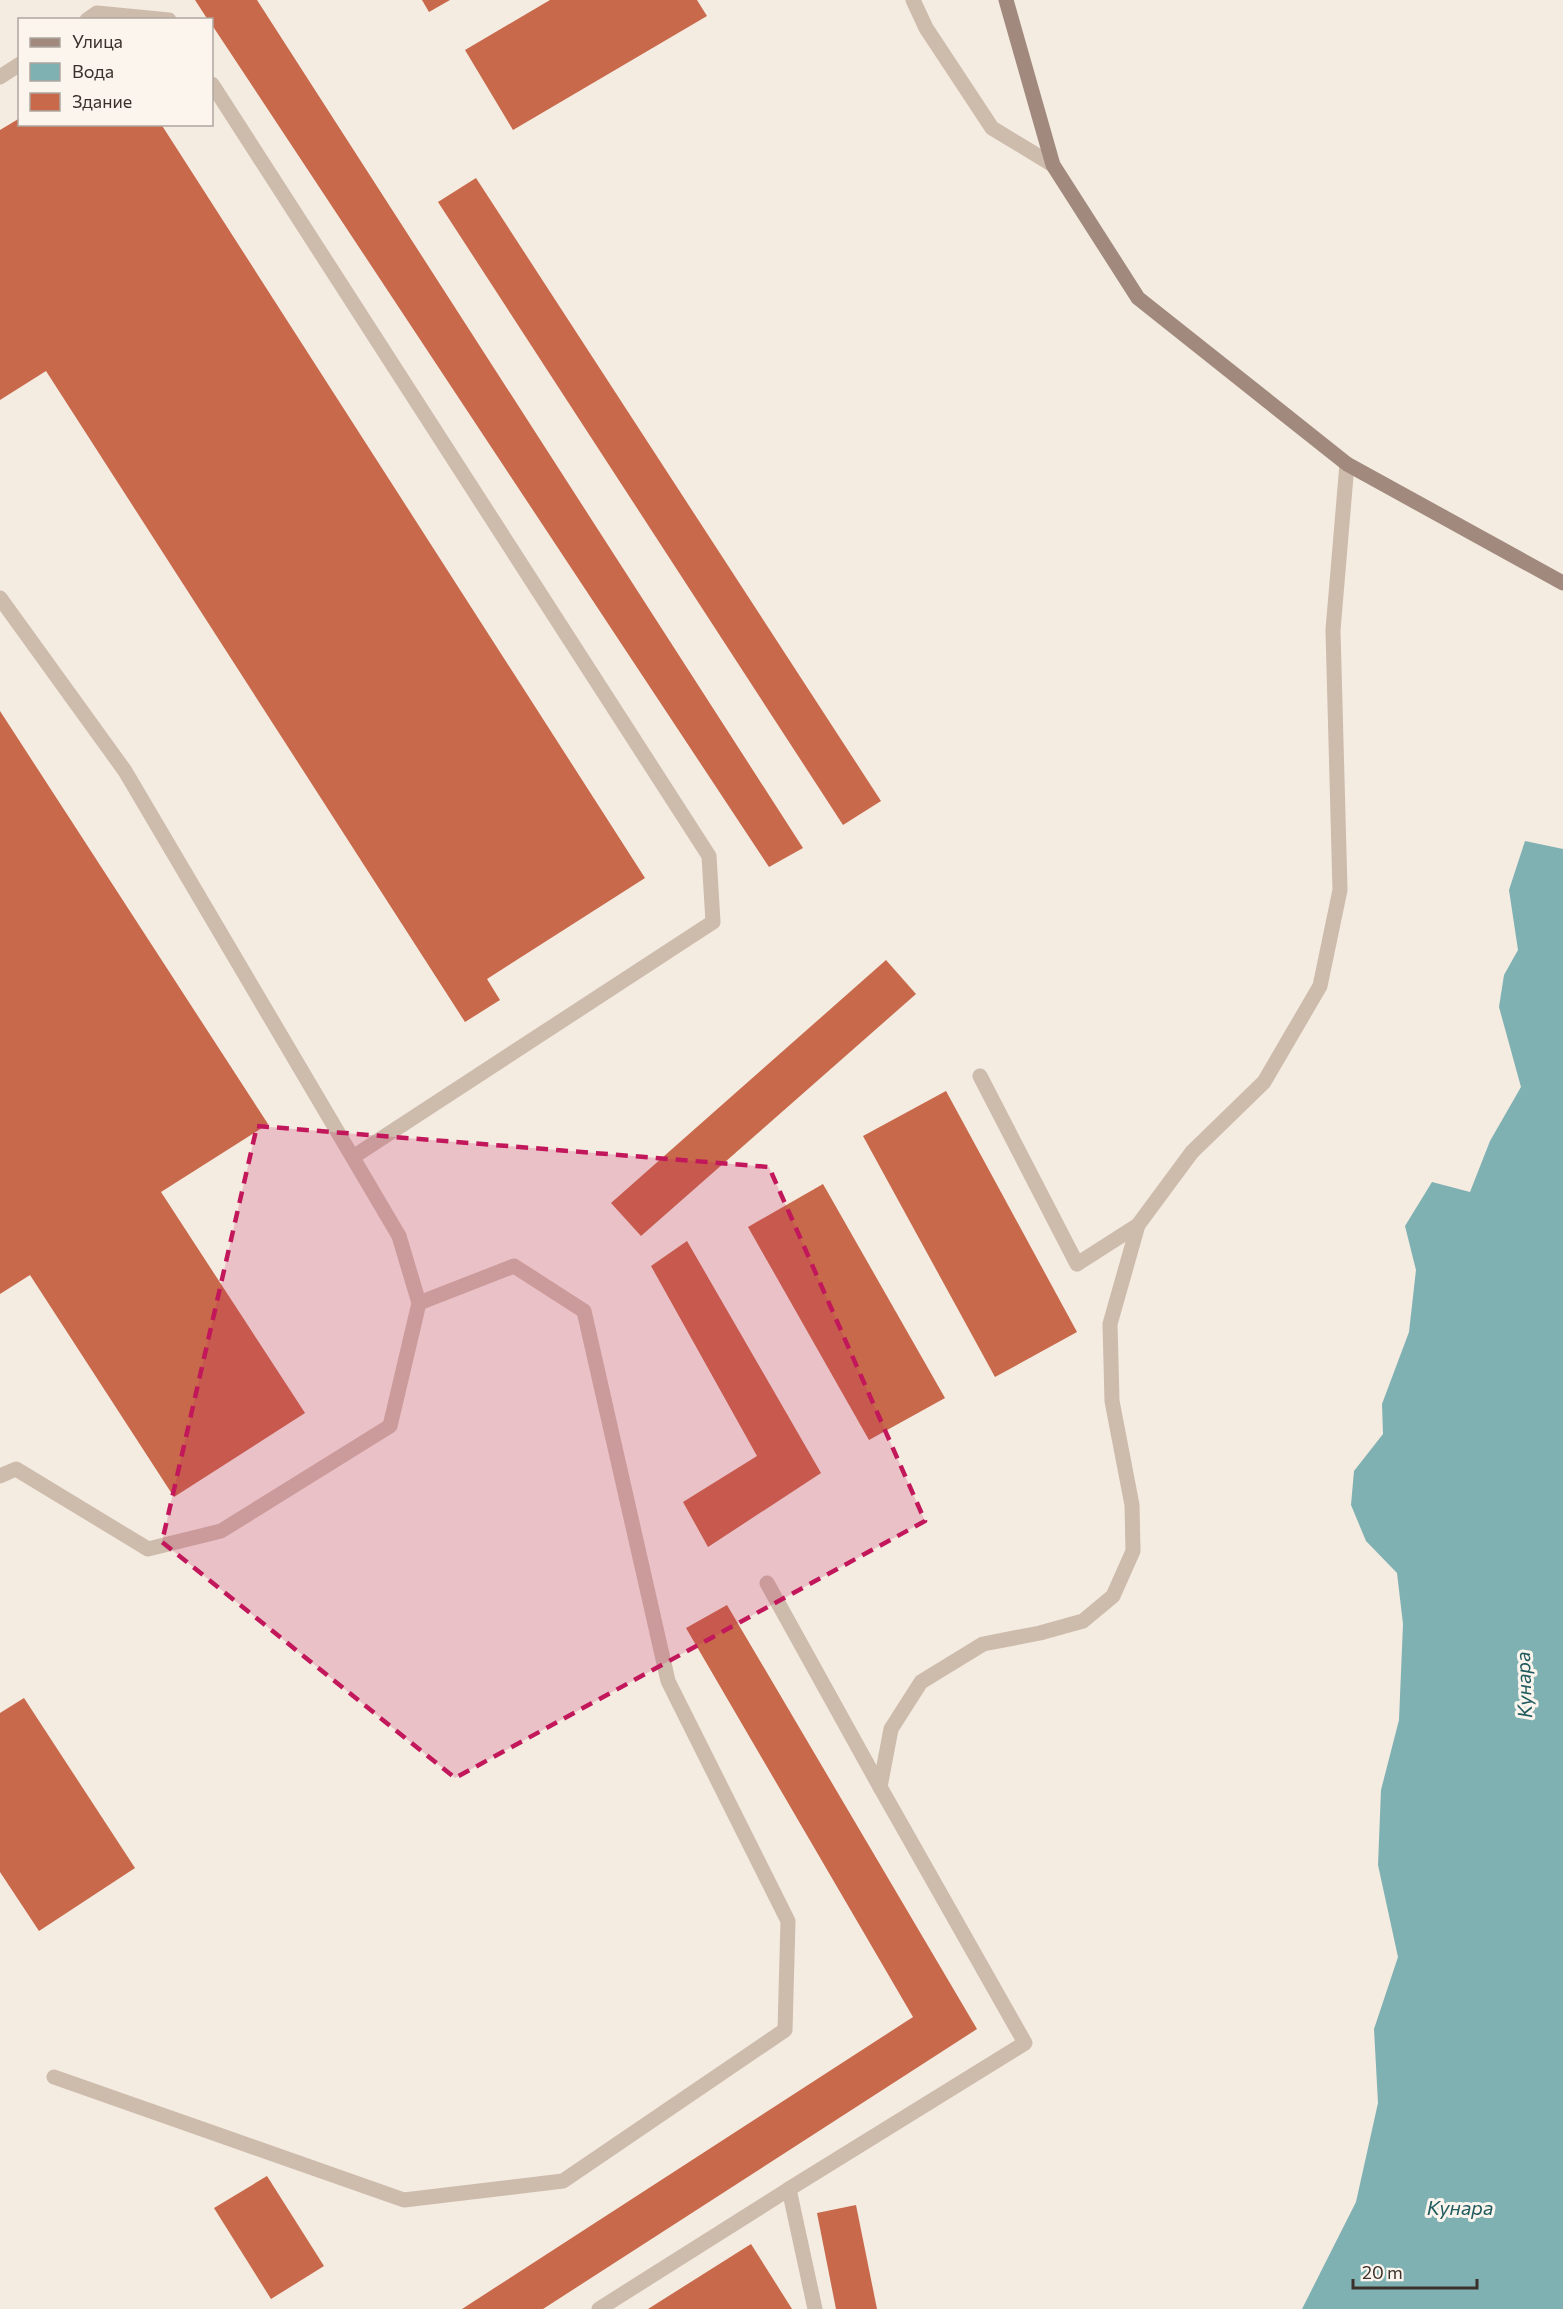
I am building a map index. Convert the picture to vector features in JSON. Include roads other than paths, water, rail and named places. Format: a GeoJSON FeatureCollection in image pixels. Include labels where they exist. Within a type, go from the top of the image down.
{"type":"FeatureCollection","features":[{"type":"Feature","properties":{"kind":"street"},"geometry":{"type":"LineString","coordinates":[[913,0],[926,28],[992,128],[1053,165]]}},
{"type":"Feature","properties":{"kind":"street"},"geometry":{"type":"LineString","coordinates":[[1006,0],[1053,165],[1138,298],[1347,464],[1563,583]]}},
{"type":"Feature","properties":{"kind":"street"},"geometry":{"type":"LineString","coordinates":[[90,18],[97,14],[144,18]]}},
{"type":"Feature","properties":{"kind":"street"},"geometry":{"type":"LineString","coordinates":[[0,77],[18,65]]}},
{"type":"Feature","properties":{"kind":"street"},"geometry":{"type":"LineString","coordinates":[[213,86],[709,856],[713,922],[352,1157]]}},
{"type":"Feature","properties":{"kind":"street"},"geometry":{"type":"LineString","coordinates":[[980,1076],[1077,1264],[1138,1224],[1192,1152],[1264,1082],[1320,986],[1340,890],[1333,630],[1347,464]]}},
{"type":"Feature","properties":{"kind":"street"},"geometry":{"type":"LineString","coordinates":[[0,598],[125,771],[399,1236],[419,1303],[390,1426],[221,1531],[147,1549],[16,1469],[0,1476]]}},
{"type":"Feature","properties":{"kind":"street"},"geometry":{"type":"LineString","coordinates":[[880,1787],[891,1729],[921,1682],[983,1644],[1040,1633],[1083,1621],[1113,1596],[1133,1551],[1132,1505],[1112,1401],[1110,1324],[1138,1224]]}},
{"type":"Feature","properties":{"kind":"street"},"geometry":{"type":"LineString","coordinates":[[54,2077],[404,2200],[563,2181],[785,2030],[788,1921],[668,1681],[584,1311],[514,1266],[419,1303]]}},
{"type":"Feature","properties":{"kind":"street"},"geometry":{"type":"LineString","coordinates":[[599,2309],[1025,2043],[767,1583]]}},
{"type":"Feature","properties":{"kind":"street"},"geometry":{"type":"LineString","coordinates":[[789,2189],[815,2309]]}},
{"type":"Feature","properties":{"kind":"water","name":"Кунара"},"geometry":{"type":"Polygon","coordinates":[[[1525,841],[1563,849],[1563,2309],[1302,2309],[1356,2202],[1378,2103],[1374,2029],[1398,1957],[1378,1865],[1381,1790],[1399,1720],[1403,1624],[1397,1573],[1366,1541],[1351,1505],[1354,1471],[1383,1434],[1382,1404],[1409,1332],[1416,1270],[1405,1226],[1432,1182],[1470,1192],[1490,1141],[1521,1087],[1499,1007],[1504,975],[1518,950],[1509,890],[1525,841]]]}}]}
